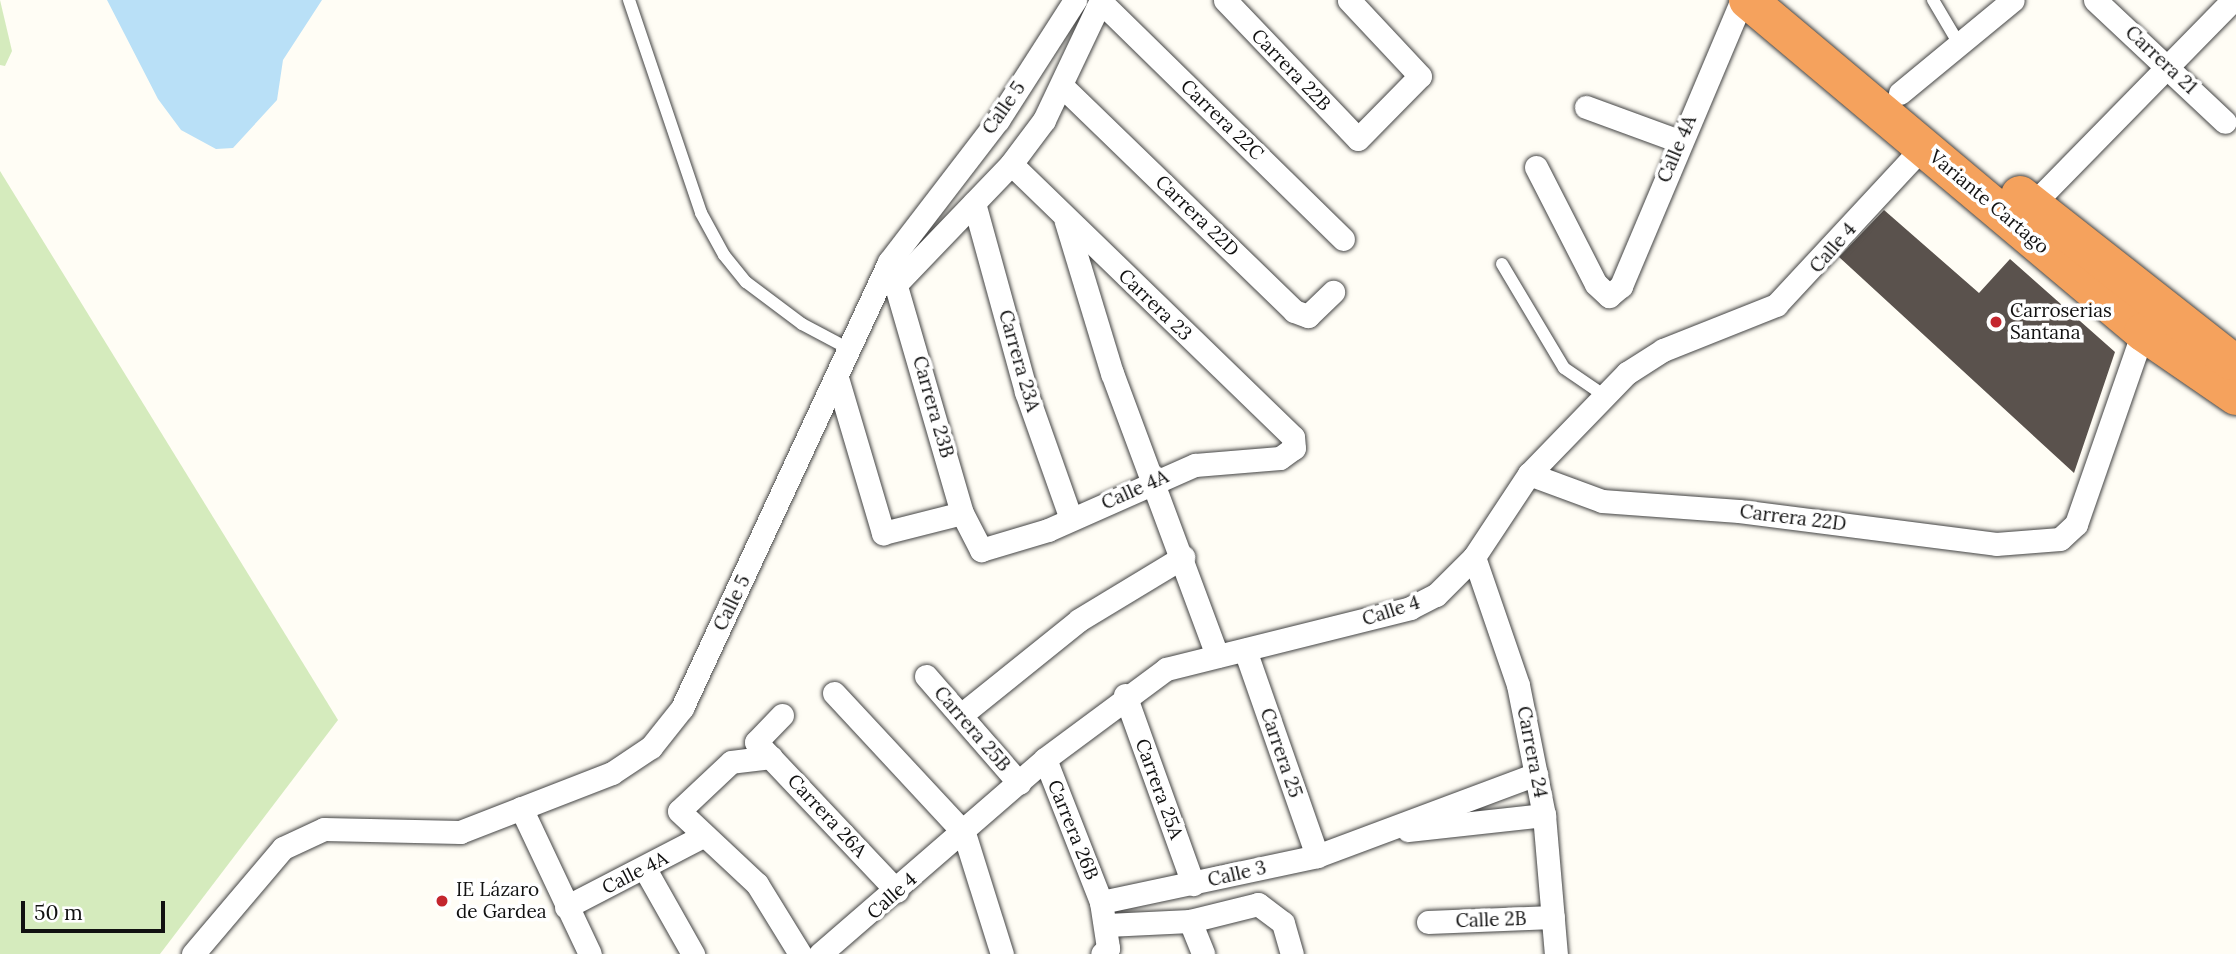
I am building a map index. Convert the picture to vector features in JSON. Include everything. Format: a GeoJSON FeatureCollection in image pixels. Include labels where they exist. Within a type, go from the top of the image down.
{"type":"FeatureCollection","features":[{"type":"Feature","properties":{"kind":"highway","name":"Variante Cartago"},"geometry":{"type":"LineString","coordinates":[[1745,0],[2143,332],[2236,396]]}},
{"type":"Feature","properties":{"kind":"highway","name":"Variante Cartago"},"geometry":{"type":"LineString","coordinates":[[1784,0],[1900,93],[2032,205],[2236,364]]}},
{"type":"Feature","properties":{"kind":"street","name":"Calle 5"},"geometry":{"type":"LineString","coordinates":[[193,954],[283,848],[324,829],[460,832],[612,773],[651,747],[682,708],[851,350],[893,273],[999,120],[1075,0]]}},
{"type":"Feature","properties":{"kind":"street","name":"Carrera 22B"},"geometry":{"type":"LineString","coordinates":[[1225,0],[1358,139],[1420,76],[1349,0]]}},
{"type":"Feature","properties":{"kind":"street","name":"Calle 4A"},"geometry":{"type":"LineString","coordinates":[[1536,167],[1596,284],[1609,296],[1620,286],[1679,141],[1745,0]]}},
{"type":"Feature","properties":{"kind":"street"},"geometry":{"type":"LineString","coordinates":[[1900,93],[2013,0]]}},
{"type":"Feature","properties":{"kind":"street","name":"Carrera 21"},"geometry":{"type":"LineString","coordinates":[[2095,0],[2169,65],[2225,122]]}},
{"type":"Feature","properties":{"kind":"street"},"geometry":{"type":"LineString","coordinates":[[2032,205],[2233,0]]}},
{"type":"Feature","properties":{"kind":"street"},"geometry":{"type":"LineString","coordinates":[[893,273],[974,203],[1011,164],[1063,87],[1100,1]]}},
{"type":"Feature","properties":{"kind":"street","name":"Carrera 22C"},"geometry":{"type":"LineString","coordinates":[[1100,1],[1343,239]]}},
{"type":"Feature","properties":{"kind":"street","name":"Carrera 22D"},"geometry":{"type":"LineString","coordinates":[[1063,87],[1294,311],[1308,316],[1333,292]]}},
{"type":"Feature","properties":{"kind":"street"},"geometry":{"type":"LineString","coordinates":[[1586,107],[1679,141]]}},
{"type":"Feature","properties":{"kind":"street","name":"Calle 4"},"geometry":{"type":"LineString","coordinates":[[820,954],[964,833],[1045,759],[1125,695],[1166,669],[1410,608],[1436,595],[1474,557],[1529,474],[1643,360],[1776,305],[1923,147]]}},
{"type":"Feature","properties":{"kind":"street","name":"Carrera 23"},"geometry":{"type":"LineString","coordinates":[[1011,164],[1293,437],[1294,448]]}},
{"type":"Feature","properties":{"kind":"street","name":"Carrera 23A"},"geometry":{"type":"LineString","coordinates":[[974,203],[1026,392],[1070,516]]}},
{"type":"Feature","properties":{"kind":"street"},"geometry":{"type":"LineString","coordinates":[[1065,219],[1151,481],[1183,557],[1217,656]]}},
{"type":"Feature","properties":{"kind":"street","name":"Carrera 23B"},"geometry":{"type":"LineString","coordinates":[[893,273],[962,513],[981,550]]}},
{"type":"Feature","properties":{"kind":"street","name":"Carrera 22D"},"geometry":{"type":"LineString","coordinates":[[1529,474],[1602,501],[1739,511],[1996,544],[2060,539],[2076,524],[2143,332]]}},
{"type":"Feature","properties":{"kind":"street"},"geometry":{"type":"LineString","coordinates":[[838,381],[883,533],[962,513]]}},
{"type":"Feature","properties":{"kind":"street","name":"Calle 4A"},"geometry":{"type":"LineString","coordinates":[[981,550],[1048,530],[1070,516],[1119,501],[1151,481],[1195,465],[1280,458],[1294,448]]}},
{"type":"Feature","properties":{"kind":"street"},"geometry":{"type":"LineString","coordinates":[[961,715],[1079,620],[1183,557]]}},
{"type":"Feature","properties":{"kind":"street","name":"Carrera 24"},"geometry":{"type":"LineString","coordinates":[[1474,557],[1518,685],[1544,815],[1556,954]]}},
{"type":"Feature","properties":{"kind":"street","name":"Carrera 25"},"geometry":{"type":"LineString","coordinates":[[1245,650],[1317,856]]}},
{"type":"Feature","properties":{"kind":"street","name":"Carrera 25B"},"geometry":{"type":"LineString","coordinates":[[926,676],[1019,783]]}},
{"type":"Feature","properties":{"kind":"street"},"geometry":{"type":"LineString","coordinates":[[834,693],[964,833],[1002,954]]}},
{"type":"Feature","properties":{"kind":"street","name":"Carrera 25A"},"geometry":{"type":"LineString","coordinates":[[1125,695],[1194,884]]}},
{"type":"Feature","properties":{"kind":"street"},"geometry":{"type":"LineString","coordinates":[[782,715],[764,749],[731,762],[680,811],[703,836],[757,884],[800,954]]}},
{"type":"Feature","properties":{"kind":"street","name":"Carrera 26A"},"geometry":{"type":"LineString","coordinates":[[764,749],[897,891]]}},
{"type":"Feature","properties":{"kind":"street","name":"Carrera 26B"},"geometry":{"type":"LineString","coordinates":[[1045,759],[1101,902],[1107,925]]}},
{"type":"Feature","properties":{"kind":"street","name":"Calle 3"},"geometry":{"type":"LineString","coordinates":[[1101,902],[1317,856],[1536,774]]}},
{"type":"Feature","properties":{"kind":"street"},"geometry":{"type":"LineString","coordinates":[[521,807],[590,954]]}},
{"type":"Feature","properties":{"kind":"street","name":"Calle 3"},"geometry":{"type":"LineString","coordinates":[[1370,834],[1544,815]]}},
{"type":"Feature","properties":{"kind":"street","name":"Calle 4A"},"geometry":{"type":"LineString","coordinates":[[566,907],[645,869],[703,836]]}},
{"type":"Feature","properties":{"kind":"street"},"geometry":{"type":"LineString","coordinates":[[645,869],[693,954]]}},
{"type":"Feature","properties":{"kind":"street"},"geometry":{"type":"LineString","coordinates":[[1102,954],[1107,925],[1190,921],[1258,904],[1272,909],[1292,954]]}},
{"type":"Feature","properties":{"kind":"street","name":"Calle 2B"},"geometry":{"type":"LineString","coordinates":[[1428,922],[1553,917]]}},
{"type":"Feature","properties":{"kind":"street"},"geometry":{"type":"LineString","coordinates":[[1190,921],[1203,954]]}},
{"type":"Feature","properties":{"kind":"lane"},"geometry":{"type":"LineString","coordinates":[[629,0],[701,213],[723,255],[746,282],[802,324],[851,350]]}},
{"type":"Feature","properties":{"kind":"lane"},"geometry":{"type":"LineString","coordinates":[[1933,0],[1959,44]]}},
{"type":"Feature","properties":{"kind":"lane"},"geometry":{"type":"LineString","coordinates":[[1502,264],[1564,368],[1605,396]]}},
{"type":"Feature","properties":{"kind":"green space"},"geometry":{"type":"Polygon","coordinates":[[[0,0],[12,51],[5,66],[0,65],[0,0]]]}},
{"type":"Feature","properties":{"kind":"green space"},"geometry":{"type":"Polygon","coordinates":[[[0,171],[338,720],[160,954],[0,954],[0,171]]]}},
{"type":"Feature","properties":{"kind":"water"},"geometry":{"type":"Polygon","coordinates":[[[107,0],[322,0],[283,60],[277,100],[233,148],[216,149],[181,130],[158,99],[107,0]]]}},
{"type":"Feature","properties":{"kind":"building","name":"Carroserias Santana"},"geometry":{"type":"Polygon","coordinates":[[[1884,210],[1979,293],[2010,259],[2115,352],[2074,473],[1839,257],[1884,210]]]}},
{"type":"Feature","properties":{"kind":"place","name":"Carroserias Santana"},"geometry":{"type":"Point","coordinates":[1996,322]}},
{"type":"Feature","properties":{"kind":"place","name":"IE Lázaro de Gardea"},"geometry":{"type":"Point","coordinates":[442,901]}}]}
